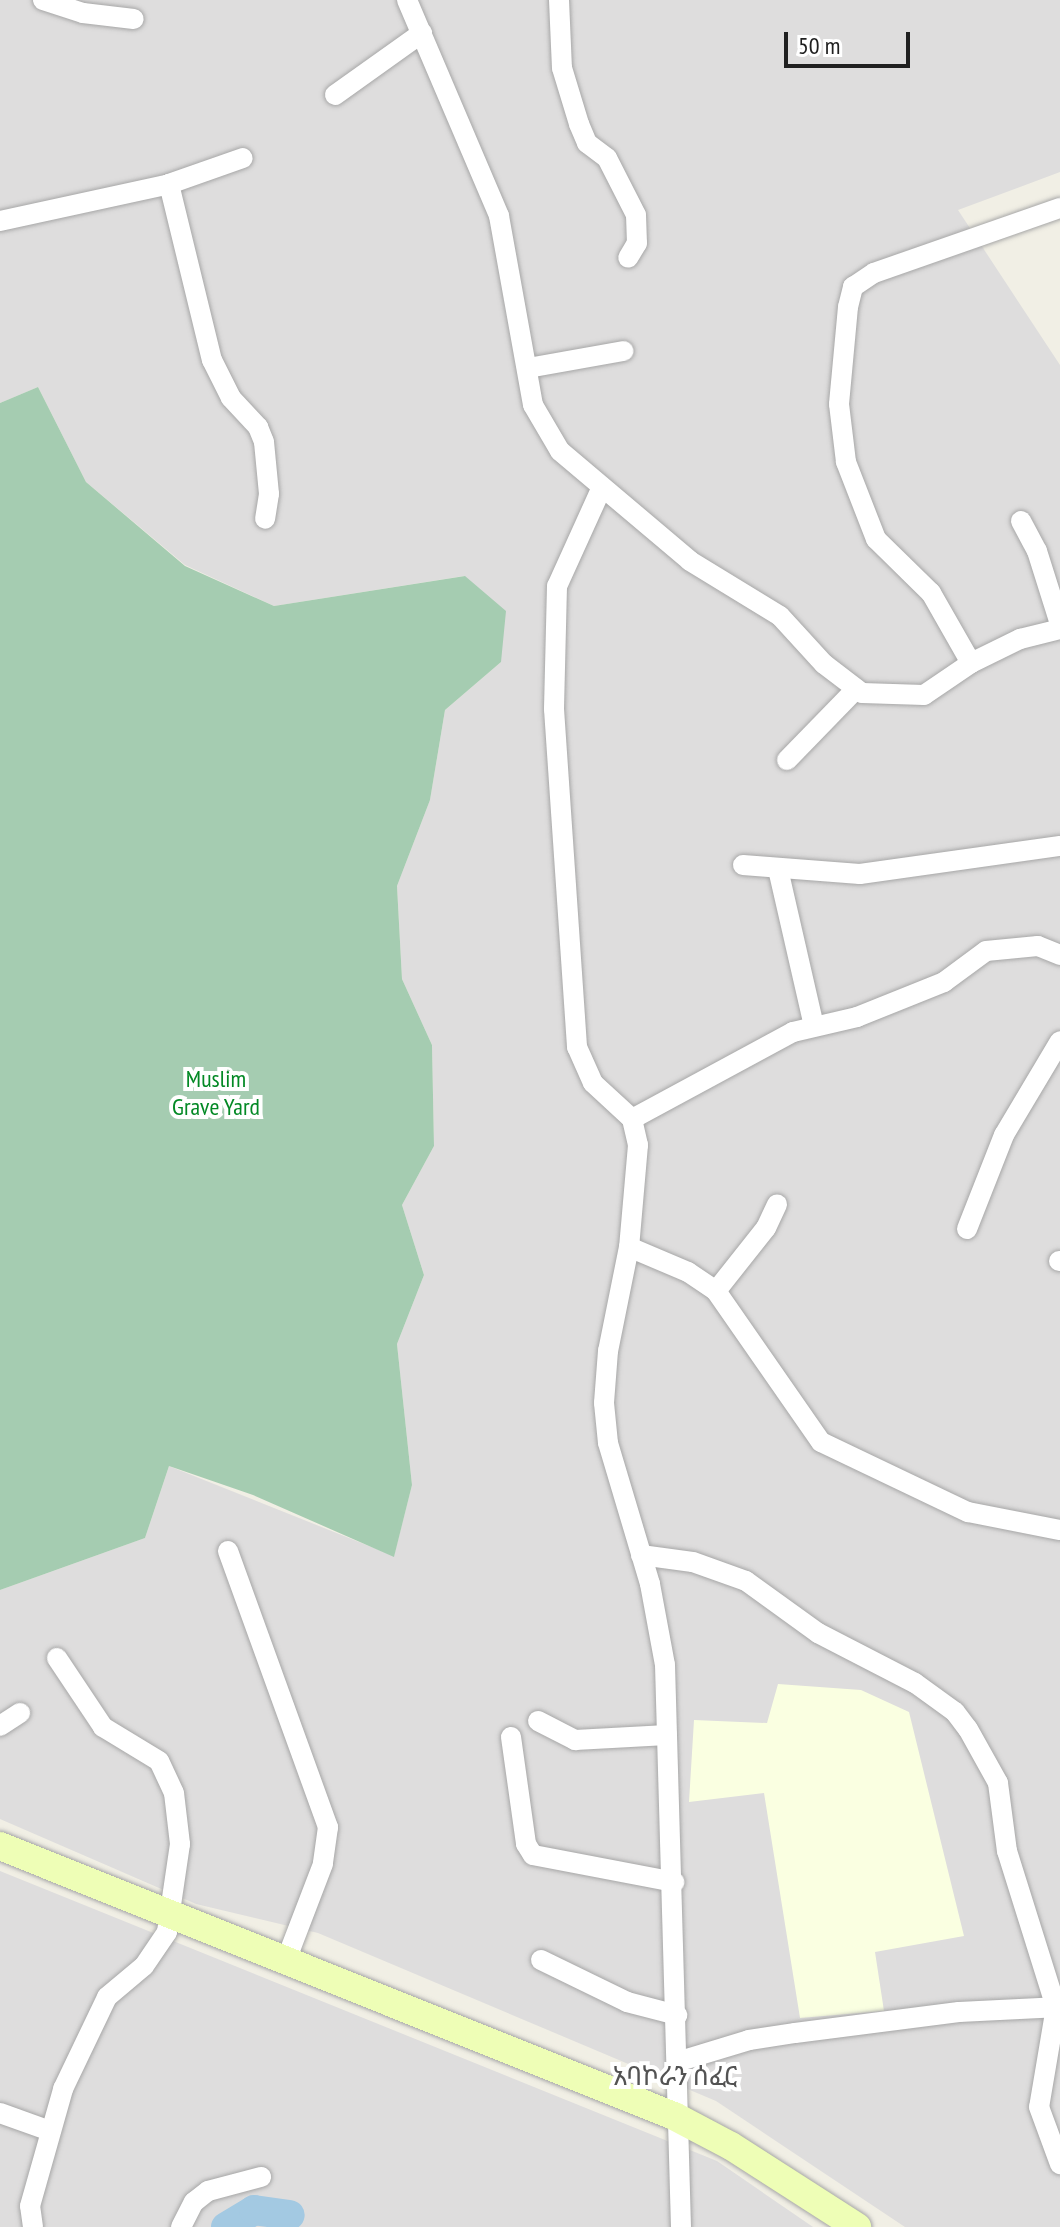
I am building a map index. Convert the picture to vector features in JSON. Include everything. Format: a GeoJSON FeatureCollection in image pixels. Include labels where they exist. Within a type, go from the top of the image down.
{"type":"FeatureCollection","features":[{"type":"Feature","properties":{"kind":"main road"},"geometry":{"type":"LineString","coordinates":[[0,1846],[287,1958],[674,2116],[857,2227]]}},
{"type":"Feature","properties":{"kind":"street"},"geometry":{"type":"LineString","coordinates":[[43,0],[83,13],[134,19]]}},
{"type":"Feature","properties":{"kind":"street"},"geometry":{"type":"LineString","coordinates":[[407,0],[499,216],[541,422],[560,451],[602,487],[697,566],[780,616],[856,689],[874,696],[924,695],[971,663],[1020,639],[1060,627],[1037,551],[1021,521]]}},
{"type":"Feature","properties":{"kind":"street"},"geometry":{"type":"LineString","coordinates":[[559,0],[562,68],[579,124],[587,143],[607,158],[636,215],[637,243],[628,258]]}},
{"type":"Feature","properties":{"kind":"street"},"geometry":{"type":"LineString","coordinates":[[335,95],[422,33]]}},
{"type":"Feature","properties":{"kind":"street"},"geometry":{"type":"LineString","coordinates":[[0,221],[169,184],[243,158]]}},
{"type":"Feature","properties":{"kind":"street"},"geometry":{"type":"LineString","coordinates":[[169,184],[212,360],[231,398],[258,427],[264,442],[269,494],[265,519]]}},
{"type":"Feature","properties":{"kind":"street"},"geometry":{"type":"LineString","coordinates":[[971,663],[931,593],[876,539],[846,462],[839,404],[848,307],[853,287],[874,273],[1060,208]]}},
{"type":"Feature","properties":{"kind":"street"},"geometry":{"type":"LineString","coordinates":[[528,368],[623,351]]}},
{"type":"Feature","properties":{"kind":"street"},"geometry":{"type":"LineString","coordinates":[[602,487],[557,586],[554,709],[577,1047],[593,1083],[632,1119],[638,1145],[629,1247],[604,1380],[605,1423],[660,1627],[674,1882],[680,2061],[674,2116],[681,2227]]}},
{"type":"Feature","properties":{"kind":"street"},"geometry":{"type":"LineString","coordinates":[[787,760],[856,689]]}},
{"type":"Feature","properties":{"kind":"street"},"geometry":{"type":"LineString","coordinates":[[743,865],[860,874],[1060,846]]}},
{"type":"Feature","properties":{"kind":"street"},"geometry":{"type":"LineString","coordinates":[[778,869],[814,1026]]}},
{"type":"Feature","properties":{"kind":"street"},"geometry":{"type":"LineString","coordinates":[[632,1119],[771,1042],[814,1026],[857,1017],[920,993],[998,947],[1038,946],[1060,955]]}},
{"type":"Feature","properties":{"kind":"street"},"geometry":{"type":"LineString","coordinates":[[967,1229],[1004,1135],[1060,1041]]}},
{"type":"Feature","properties":{"kind":"street"},"geometry":{"type":"LineString","coordinates":[[716,1291],[766,1228],[777,1204]]}},
{"type":"Feature","properties":{"kind":"street"},"geometry":{"type":"LineString","coordinates":[[629,1247],[688,1272],[716,1291],[821,1442],[968,1512],[1060,1530]]}},
{"type":"Feature","properties":{"kind":"street"},"geometry":{"type":"LineString","coordinates":[[228,1551],[328,1827],[323,1864],[287,1958]]}},
{"type":"Feature","properties":{"kind":"street"},"geometry":{"type":"LineString","coordinates":[[641,1555],[693,1562],[746,1581],[781,1611],[885,1664],[955,1712],[998,1783],[1007,1851],[1058,2007],[1039,2107],[1060,2164]]}},
{"type":"Feature","properties":{"kind":"street"},"geometry":{"type":"LineString","coordinates":[[33,2227],[30,2206],[63,2089],[107,1997],[158,1947],[172,1913],[180,1844],[174,1793],[159,1761],[103,1727],[57,1658]]}},
{"type":"Feature","properties":{"kind":"street"},"geometry":{"type":"LineString","coordinates":[[0,1726],[20,1713]]}},
{"type":"Feature","properties":{"kind":"street"},"geometry":{"type":"LineString","coordinates":[[538,1721],[555,1734],[575,1740],[667,1735]]}},
{"type":"Feature","properties":{"kind":"street"},"geometry":{"type":"LineString","coordinates":[[511,1737],[526,1844],[533,1855],[674,1882]]}},
{"type":"Feature","properties":{"kind":"street"},"geometry":{"type":"LineString","coordinates":[[541,1960],[627,2002],[677,2015]]}},
{"type":"Feature","properties":{"kind":"street"},"geometry":{"type":"LineString","coordinates":[[680,2061],[749,2040],[795,2033],[959,2012],[1058,2007]]}},
{"type":"Feature","properties":{"kind":"street"},"geometry":{"type":"LineString","coordinates":[[0,2113],[50,2131]]}},
{"type":"Feature","properties":{"kind":"street"},"geometry":{"type":"LineString","coordinates":[[181,2227],[194,2202],[208,2191],[261,2177]]}},
{"type":"Feature","properties":{"kind":"shaded area"},"geometry":{"type":"Polygon","coordinates":[[[0,0],[1060,0],[1060,172],[958,210],[1060,365],[1060,2227],[905,2227],[716,2101],[318,1933],[196,1904],[0,1819],[0,1590],[145,1538],[169,1466],[394,1556],[412,1485],[397,1344],[424,1275],[402,1205],[434,1146],[432,1045],[402,979],[397,886],[430,800],[445,710],[501,662],[464,576],[274,606],[185,565],[86,482],[38,387],[0,403],[0,0]]]}},
{"type":"Feature","properties":{"kind":"shaded area"},"geometry":{"type":"Polygon","coordinates":[[[778,1684],[861,1690],[909,1712],[964,1936],[875,1952],[884,2011],[800,2018],[764,1793],[689,1802],[694,1720],[767,1723],[778,1684]]]}},
{"type":"Feature","properties":{"kind":"shaded area"},"geometry":{"type":"Polygon","coordinates":[[[0,1871],[717,2161],[813,2227],[0,2227],[0,1871]]]}},
{"type":"Feature","properties":{"kind":"green space","name":"Muslim Grave Yard"},"geometry":{"type":"Polygon","coordinates":[[[38,387],[86,482],[185,566],[274,606],[465,576],[506,611],[501,662],[445,710],[430,800],[397,886],[402,979],[432,1045],[434,1146],[402,1205],[424,1275],[397,1344],[412,1485],[394,1557],[253,1495],[169,1466],[145,1538],[0,1590],[0,403],[38,387]]]}},
{"type":"Feature","properties":{"kind":"waterway"},"geometry":{"type":"LineString","coordinates":[[226,2227],[254,2210],[290,2215]]}},
{"type":"Feature","properties":{"kind":"district","name":"አባኮራን ሰፈር"},"geometry":{"type":"Point","coordinates":[675,2076]}}]}
